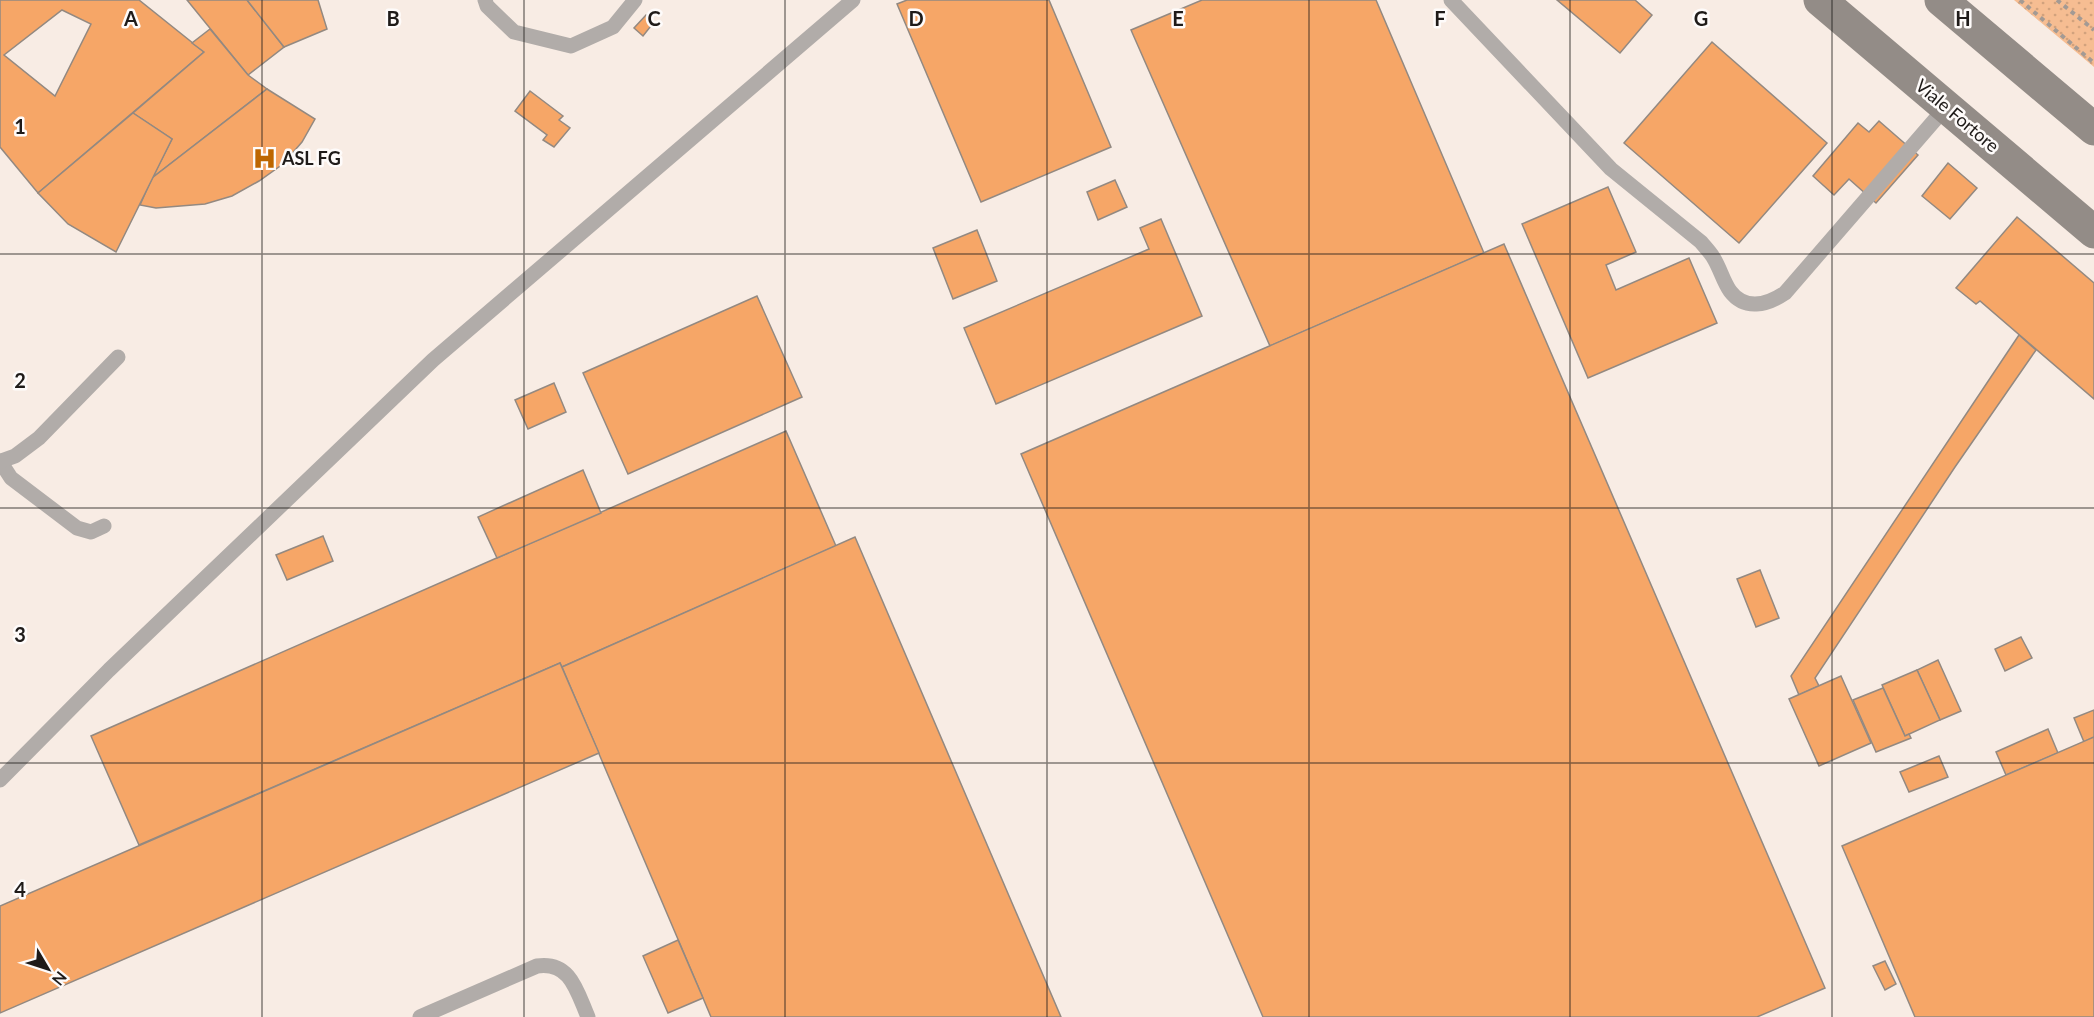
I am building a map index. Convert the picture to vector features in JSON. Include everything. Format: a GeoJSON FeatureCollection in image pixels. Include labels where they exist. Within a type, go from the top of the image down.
{"type":"FeatureCollection","features":[{"type":"Feature","properties":{"kind":"main road","name":"Viale Fortore"},"geometry":{"type":"LineString","coordinates":[[1820,0],[2094,232]]}},
{"type":"Feature","properties":{"kind":"main road"},"geometry":{"type":"LineString","coordinates":[[1941,0],[2094,129]]}},
{"type":"Feature","properties":{"kind":"lane"},"geometry":{"type":"LineString","coordinates":[[485,0],[487,6],[514,32],[570,46],[613,27],[635,0]]}},
{"type":"Feature","properties":{"kind":"lane"},"geometry":{"type":"LineString","coordinates":[[0,780],[109,670],[433,360],[853,0]]}},
{"type":"Feature","properties":{"kind":"lane"},"geometry":{"type":"LineString","coordinates":[[1451,0],[1611,169],[1701,242],[1713,256],[1730,290],[1739,300],[1752,305],[1762,305],[1785,293],[1947,107]]}},
{"type":"Feature","properties":{"kind":"lane"},"geometry":{"type":"LineString","coordinates":[[104,526],[91,532],[77,528],[11,478],[0,461],[15,456],[39,438],[118,357]]}},
{"type":"Feature","properties":{"kind":"lane"},"geometry":{"type":"LineString","coordinates":[[420,1017],[537,966],[547,964],[557,968],[572,980],[588,1017]]}},
{"type":"Feature","properties":{"kind":"path"},"geometry":{"type":"LineString","coordinates":[[2020,0],[2094,63]]}},
{"type":"Feature","properties":{"kind":"path"},"geometry":{"type":"LineString","coordinates":[[2057,0],[2094,30]]}},
{"type":"Feature","properties":{"kind":"shaded area"},"geometry":{"type":"Polygon","coordinates":[[[2014,0],[2094,0],[2094,67],[2014,0]]]}},
{"type":"Feature","properties":{"kind":"building"},"geometry":{"type":"Polygon","coordinates":[[[0,0],[139,0],[204,52],[38,193],[0,147],[0,0]],[[62,10],[4,55],[55,96],[91,24],[62,10]]]}},
{"type":"Feature","properties":{"kind":"building"},"geometry":{"type":"Polygon","coordinates":[[[187,0],[247,0],[284,47],[248,75],[187,0]]]}},
{"type":"Feature","properties":{"kind":"building"},"geometry":{"type":"Polygon","coordinates":[[[247,0],[318,0],[327,29],[284,47],[247,0]]]}},
{"type":"Feature","properties":{"kind":"building"},"geometry":{"type":"Polygon","coordinates":[[[907,0],[1049,0],[1111,147],[981,202],[897,4],[907,0]]]}},
{"type":"Feature","properties":{"kind":"building"},"geometry":{"type":"Polygon","coordinates":[[[1202,0],[1376,0],[1484,253],[1270,346],[1131,30],[1202,0]]]}},
{"type":"Feature","properties":{"kind":"building"},"geometry":{"type":"Polygon","coordinates":[[[1557,0],[1635,0],[1652,15],[1620,53],[1557,0]]]}},
{"type":"Feature","properties":{"kind":"building"},"geometry":{"type":"Polygon","coordinates":[[[646,15],[654,22],[643,36],[634,28],[646,15]]]}},
{"type":"Feature","properties":{"kind":"building"},"geometry":{"type":"Polygon","coordinates":[[[210,29],[248,75],[267,89],[152,178],[172,139],[133,113],[204,52],[192,43],[210,29]]]}},
{"type":"Feature","properties":{"kind":"building"},"geometry":{"type":"Polygon","coordinates":[[[1712,42],[1827,143],[1739,243],[1624,143],[1712,42]]]}},
{"type":"Feature","properties":{"kind":"building"},"geometry":{"type":"Polygon","coordinates":[[[267,89],[315,119],[302,142],[283,164],[232,196],[205,204],[156,208],[140,205],[152,178],[267,89]]]}},
{"type":"Feature","properties":{"kind":"building"},"geometry":{"type":"Polygon","coordinates":[[[530,91],[563,116],[559,120],[570,128],[554,147],[543,140],[547,135],[515,111],[530,91]]]}},
{"type":"Feature","properties":{"kind":"building"},"geometry":{"type":"Polygon","coordinates":[[[133,113],[172,139],[116,252],[68,224],[38,193],[133,113]]]}},
{"type":"Feature","properties":{"kind":"building"},"geometry":{"type":"Polygon","coordinates":[[[1879,121],[1918,155],[1876,203],[1849,179],[1834,195],[1813,176],[1858,123],[1869,132],[1879,121]]]}},
{"type":"Feature","properties":{"kind":"building"},"geometry":{"type":"Polygon","coordinates":[[[1948,163],[1977,188],[1950,219],[1922,196],[1948,163]]]}},
{"type":"Feature","properties":{"kind":"building"},"geometry":{"type":"Polygon","coordinates":[[[1115,180],[1127,207],[1098,220],[1087,192],[1115,180]]]}},
{"type":"Feature","properties":{"kind":"building"},"geometry":{"type":"Polygon","coordinates":[[[1608,187],[1636,252],[1606,265],[1616,290],[1689,258],[1717,323],[1588,378],[1522,224],[1608,187]]]}},
{"type":"Feature","properties":{"kind":"building"},"geometry":{"type":"Polygon","coordinates":[[[2017,217],[2094,283],[2094,399],[1980,301],[1976,304],[1956,288],[2017,217]]]}},
{"type":"Feature","properties":{"kind":"building"},"geometry":{"type":"Polygon","coordinates":[[[1161,219],[1202,316],[996,404],[964,328],[1149,249],[1140,228],[1161,219]]]}},
{"type":"Feature","properties":{"kind":"building"},"geometry":{"type":"Polygon","coordinates":[[[977,230],[997,281],[953,299],[933,248],[977,230]]]}},
{"type":"Feature","properties":{"kind":"building"},"geometry":{"type":"Polygon","coordinates":[[[1504,244],[1825,988],[1757,1017],[1263,1017],[1021,454],[1504,244]]]}},
{"type":"Feature","properties":{"kind":"building"},"geometry":{"type":"Polygon","coordinates":[[[757,296],[802,397],[628,474],[583,373],[757,296]]]}},
{"type":"Feature","properties":{"kind":"building"},"geometry":{"type":"Polygon","coordinates":[[[2019,335],[2036,350],[1815,678],[1819,686],[1799,695],[1791,676],[2019,335]]]}},
{"type":"Feature","properties":{"kind":"building"},"geometry":{"type":"Polygon","coordinates":[[[554,383],[566,412],[528,429],[515,400],[554,383]]]}},
{"type":"Feature","properties":{"kind":"building"},"geometry":{"type":"Polygon","coordinates":[[[786,431],[836,546],[562,667],[560,663],[139,845],[91,736],[786,431]]]}},
{"type":"Feature","properties":{"kind":"building"},"geometry":{"type":"Polygon","coordinates":[[[583,470],[601,513],[497,558],[478,517],[583,470]]]}},
{"type":"Feature","properties":{"kind":"building"},"geometry":{"type":"Polygon","coordinates":[[[323,536],[333,561],[287,580],[276,555],[323,536]]]}},
{"type":"Feature","properties":{"kind":"building"},"geometry":{"type":"Polygon","coordinates":[[[855,537],[1061,1017],[711,1017],[562,667],[855,537]]]}},
{"type":"Feature","properties":{"kind":"building"},"geometry":{"type":"Polygon","coordinates":[[[1760,570],[1779,618],[1756,627],[1737,579],[1760,570]]]}},
{"type":"Feature","properties":{"kind":"building"},"geometry":{"type":"Polygon","coordinates":[[[2021,637],[2032,658],[2005,671],[1995,649],[2021,637]]]}},
{"type":"Feature","properties":{"kind":"building"},"geometry":{"type":"Polygon","coordinates":[[[1938,660],[1961,711],[1940,720],[1917,670],[1938,660]]]}},
{"type":"Feature","properties":{"kind":"building"},"geometry":{"type":"Polygon","coordinates":[[[560,663],[599,753],[0,1013],[0,906],[560,663]]]}},
{"type":"Feature","properties":{"kind":"building"},"geometry":{"type":"Polygon","coordinates":[[[1917,670],[1940,720],[1905,736],[1882,685],[1917,670]]]}},
{"type":"Feature","properties":{"kind":"building"},"geometry":{"type":"Polygon","coordinates":[[[1841,676],[1871,743],[1819,766],[1789,699],[1841,676]]]}},
{"type":"Feature","properties":{"kind":"building"},"geometry":{"type":"Polygon","coordinates":[[[1883,688],[1905,736],[1909,734],[1911,738],[1876,752],[1853,700],[1883,688]]]}},
{"type":"Feature","properties":{"kind":"building"},"geometry":{"type":"Polygon","coordinates":[[[2094,710],[2094,737],[2084,742],[2074,718],[2094,710]]]}},
{"type":"Feature","properties":{"kind":"building"},"geometry":{"type":"Polygon","coordinates":[[[2048,729],[2058,753],[2006,775],[1996,752],[2048,729]]]}},
{"type":"Feature","properties":{"kind":"building"},"geometry":{"type":"Polygon","coordinates":[[[2094,737],[2094,1017],[1915,1017],[1842,846],[2094,737]]]}},
{"type":"Feature","properties":{"kind":"building"},"geometry":{"type":"Polygon","coordinates":[[[1939,756],[1948,777],[1909,792],[1900,772],[1939,756]]]}},
{"type":"Feature","properties":{"kind":"building"},"geometry":{"type":"Polygon","coordinates":[[[678,940],[703,998],[668,1013],[643,956],[678,940]]]}},
{"type":"Feature","properties":{"kind":"building"},"geometry":{"type":"Polygon","coordinates":[[[1885,961],[1896,984],[1885,990],[1873,966],[1885,961]]]}},
{"type":"Feature","properties":{"kind":"place","name":"ASL FG"},"geometry":{"type":"Point","coordinates":[264,159]}}]}
